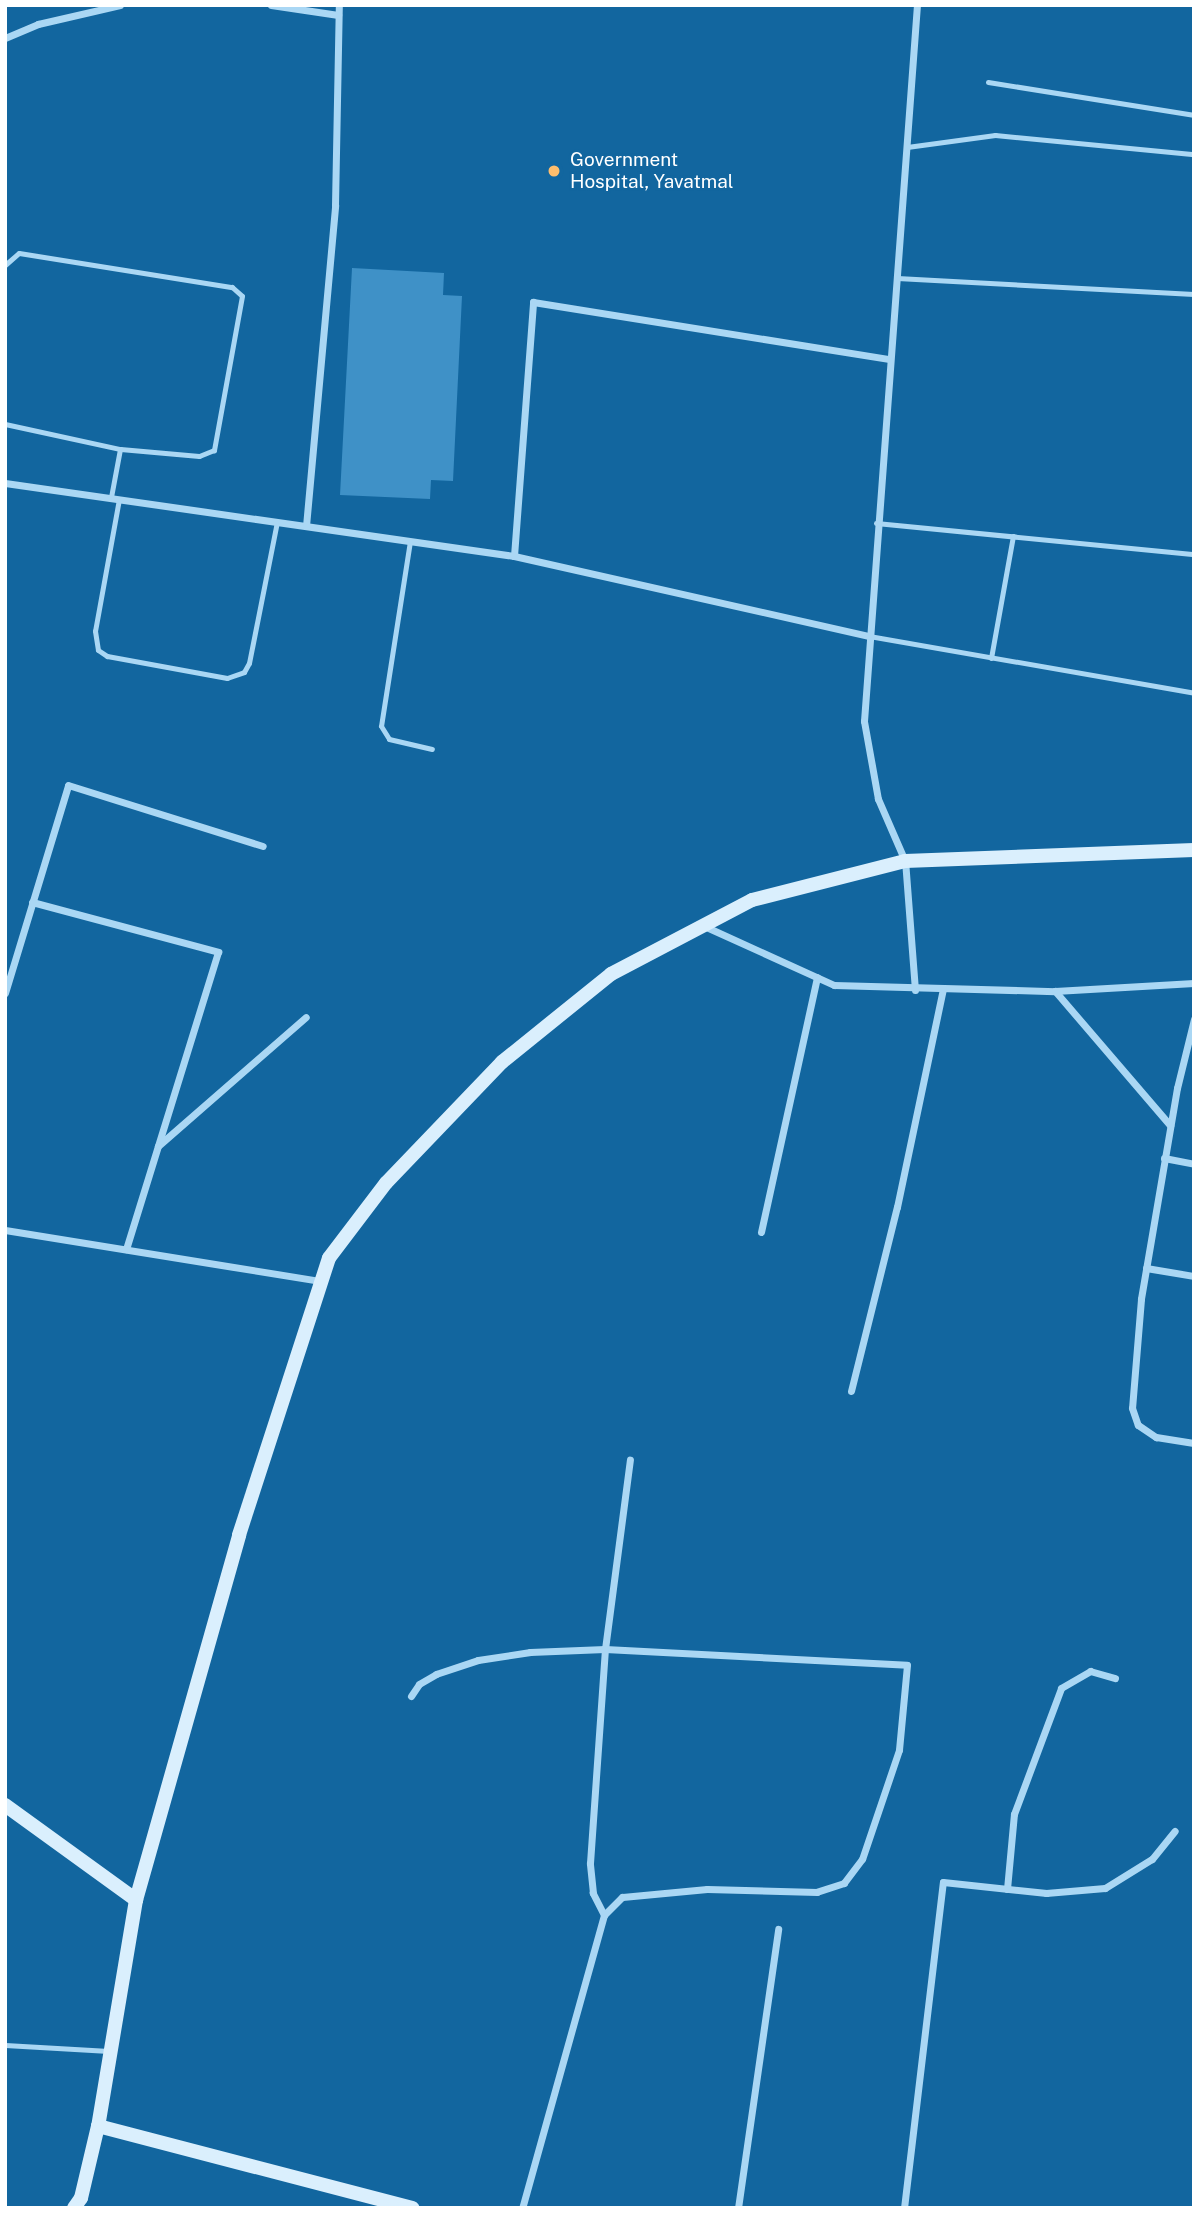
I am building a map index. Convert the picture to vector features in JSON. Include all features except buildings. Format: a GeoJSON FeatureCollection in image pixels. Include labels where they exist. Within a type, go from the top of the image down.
{"type":"FeatureCollection","features":[{"type":"Feature","properties":{"kind":"street"},"geometry":{"type":"LineString","coordinates":[[5,38],[38,24],[120,5]]}},
{"type":"Feature","properties":{"kind":"street"},"geometry":{"type":"LineString","coordinates":[[271,5],[338,15]]}},
{"type":"Feature","properties":{"kind":"street"},"geometry":{"type":"LineString","coordinates":[[306,526],[335,205],[338,5]]}},
{"type":"Feature","properties":{"kind":"street"},"geometry":{"type":"LineString","coordinates":[[915,990],[905,861],[878,799],[864,721],[876,523],[918,5]]}},
{"type":"Feature","properties":{"kind":"street"},"geometry":{"type":"LineString","coordinates":[[514,556],[533,302],[889,359]]}},
{"type":"Feature","properties":{"kind":"street"},"geometry":{"type":"LineString","coordinates":[[5,483],[514,556],[868,636]]}},
{"type":"Feature","properties":{"kind":"street"},"geometry":{"type":"LineString","coordinates":[[5,993],[68,785],[263,846]]}},
{"type":"Feature","properties":{"kind":"street"},"geometry":{"type":"LineString","coordinates":[[80,2204],[98,2126],[108,2051],[136,1900],[239,1535],[328,1258],[386,1183],[502,1062],[611,974],[752,900],[905,861],[1194,850]]}},
{"type":"Feature","properties":{"kind":"street"},"geometry":{"type":"LineString","coordinates":[[32,902],[218,952],[126,1249]]}},
{"type":"Feature","properties":{"kind":"street"},"geometry":{"type":"LineString","coordinates":[[703,926],[834,985],[915,990],[1055,991],[1194,983]]}},
{"type":"Feature","properties":{"kind":"street"},"geometry":{"type":"LineString","coordinates":[[761,1231],[817,977]]}},
{"type":"Feature","properties":{"kind":"street"},"geometry":{"type":"LineString","coordinates":[[851,1391],[897,1207],[943,989]]}},
{"type":"Feature","properties":{"kind":"street"},"geometry":{"type":"LineString","coordinates":[[1055,991],[1170,1125]]}},
{"type":"Feature","properties":{"kind":"street"},"geometry":{"type":"LineString","coordinates":[[158,1146],[306,1017]]}},
{"type":"Feature","properties":{"kind":"street"},"geometry":{"type":"LineString","coordinates":[[1194,1019],[1170,1125],[1146,1268],[1132,1408],[1138,1426],[1156,1437],[1194,1443]]}},
{"type":"Feature","properties":{"kind":"street"},"geometry":{"type":"LineString","coordinates":[[1164,1158],[1194,1164]]}},
{"type":"Feature","properties":{"kind":"street"},"geometry":{"type":"LineString","coordinates":[[5,1230],[321,1281]]}},
{"type":"Feature","properties":{"kind":"street"},"geometry":{"type":"LineString","coordinates":[[1146,1268],[1194,1276]]}},
{"type":"Feature","properties":{"kind":"street"},"geometry":{"type":"LineString","coordinates":[[604,1915],[593,1893],[590,1863],[605,1649],[630,1460]]}},
{"type":"Feature","properties":{"kind":"street"},"geometry":{"type":"LineString","coordinates":[[411,1696],[419,1684],[436,1674],[478,1660],[605,1649],[907,1665],[899,1750],[862,1858],[844,1883],[817,1892],[707,1889],[622,1897],[604,1915],[522,2208]]}},
{"type":"Feature","properties":{"kind":"street"},"geometry":{"type":"LineString","coordinates":[[1007,1889],[1014,1814],[1061,1688],[1090,1671],[1115,1678]]}},
{"type":"Feature","properties":{"kind":"street"},"geometry":{"type":"LineString","coordinates":[[5,1805],[136,1900]]}},
{"type":"Feature","properties":{"kind":"street"},"geometry":{"type":"LineString","coordinates":[[904,2208],[943,1882],[1045,1893],[1105,1888],[1152,1859],[1175,1831]]}},
{"type":"Feature","properties":{"kind":"street"},"geometry":{"type":"LineString","coordinates":[[738,2208],[778,1930]]}},
{"type":"Feature","properties":{"kind":"street"},"geometry":{"type":"LineString","coordinates":[[98,2126],[413,2208]]}},
{"type":"Feature","properties":{"kind":"lane"},"geometry":{"type":"LineString","coordinates":[[988,82],[1194,115]]}},
{"type":"Feature","properties":{"kind":"lane"},"geometry":{"type":"LineString","coordinates":[[907,147],[995,135],[1194,153]]}},
{"type":"Feature","properties":{"kind":"lane"},"geometry":{"type":"LineString","coordinates":[[5,265],[19,253],[232,288],[242,296],[214,450],[199,456],[120,449],[5,424]]}},
{"type":"Feature","properties":{"kind":"lane"},"geometry":{"type":"LineString","coordinates":[[897,278],[1194,295]]}},
{"type":"Feature","properties":{"kind":"lane"},"geometry":{"type":"LineString","coordinates":[[120,449],[95,631],[98,650],[107,656],[227,678],[244,672],[249,663],[277,522]]}},
{"type":"Feature","properties":{"kind":"lane"},"geometry":{"type":"LineString","coordinates":[[876,523],[1194,554]]}},
{"type":"Feature","properties":{"kind":"lane"},"geometry":{"type":"LineString","coordinates":[[991,658],[1013,536]]}},
{"type":"Feature","properties":{"kind":"lane"},"geometry":{"type":"LineString","coordinates":[[410,541],[381,726],[389,739],[432,749]]}},
{"type":"Feature","properties":{"kind":"lane"},"geometry":{"type":"LineString","coordinates":[[868,636],[1194,693]]}},
{"type":"Feature","properties":{"kind":"lane"},"geometry":{"type":"LineString","coordinates":[[5,2045],[108,2051]]}},
{"type":"Feature","properties":{"kind":"place","name":"Government Hospital, Yavatmal"},"geometry":{"type":"Point","coordinates":[554,171]}}]}
